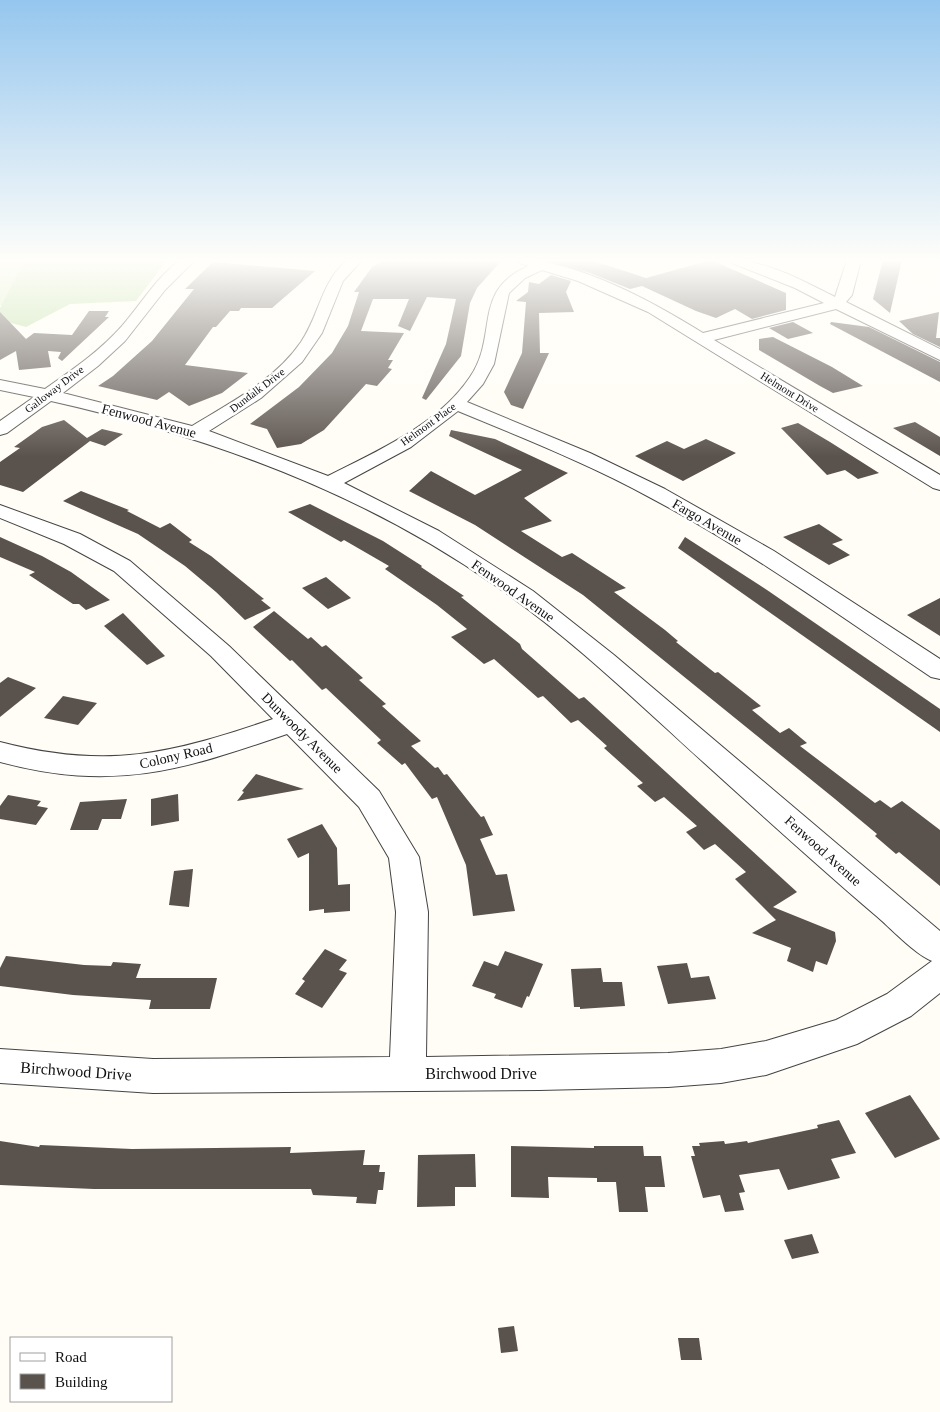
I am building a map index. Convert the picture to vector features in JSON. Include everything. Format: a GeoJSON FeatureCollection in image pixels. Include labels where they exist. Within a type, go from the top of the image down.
{"type":"FeatureCollection","features":[{"type":"Feature","properties":{"kind":"street","name":"Galloway Drive"},"geometry":{"type":"LineString","coordinates":[[0,429],[47,395],[119,338],[130,326]]}},
{"type":"Feature","properties":{"kind":"street","name":"Dundalk Drive"},"geometry":{"type":"LineString","coordinates":[[194,432],[256,393],[291,364],[315,333],[318,326]]}},
{"type":"Feature","properties":{"kind":"street","name":"Helmont Place"},"geometry":{"type":"LineString","coordinates":[[327,484],[408,440],[456,404],[472,387],[485,368],[492,348],[496,326]]}},
{"type":"Feature","properties":{"kind":"street","name":"Helmont Drive"},"geometry":{"type":"LineString","coordinates":[[682,326],[940,484]]}},
{"type":"Feature","properties":{"kind":"street"},"geometry":{"type":"LineString","coordinates":[[702,338],[750,326]]}},
{"type":"Feature","properties":{"kind":"street"},"geometry":{"type":"LineString","coordinates":[[881,326],[940,355]]}},
{"type":"Feature","properties":{"kind":"street","name":"Fenwood Avenue"},"geometry":{"type":"LineString","coordinates":[[0,385],[194,432],[274,461],[327,484],[379,508],[439,540],[503,580],[626,678],[878,900],[940,950]]}},
{"type":"Feature","properties":{"kind":"street","name":"Fargo Avenue"},"geometry":{"type":"LineString","coordinates":[[456,404],[550,442],[658,493],[743,542],[940,671]]}},
{"type":"Feature","properties":{"kind":"street","name":"Dunwoody Avenue"},"geometry":{"type":"LineString","coordinates":[[0,511],[72,538],[122,566],[220,651],[290,723],[369,799],[404,857],[412,912],[408,1073]]}},
{"type":"Feature","properties":{"kind":"street","name":"Colony Road"},"geometry":{"type":"LineString","coordinates":[[0,752],[34,761],[56,764],[108,767],[140,765],[199,752],[290,723]]}},
{"type":"Feature","properties":{"kind":"street","name":"Birchwood Drive"},"geometry":{"type":"LineString","coordinates":[[0,1066],[153,1076],[668,1070],[720,1066],[766,1058],[844,1033],[899,1005],[940,973]]}},
{"type":"Feature","properties":{"kind":"building"},"geometry":{"type":"Polygon","coordinates":[[[0,326],[13,326],[26,339],[34,333],[72,335],[78,326],[100,326],[62,361],[58,358],[61,352],[48,351],[51,367],[19,370],[16,351],[0,360],[0,326]]]}},
{"type":"Feature","properties":{"kind":"building"},"geometry":{"type":"Polygon","coordinates":[[[164,326],[217,326],[213,327],[185,365],[248,373],[222,393],[189,406],[169,392],[157,400],[98,386],[113,376],[152,341],[164,326]]]}},
{"type":"Feature","properties":{"kind":"building"},"geometry":{"type":"Polygon","coordinates":[[[348,326],[363,326],[361,331],[404,333],[388,360],[393,360],[388,368],[392,369],[377,386],[366,384],[324,430],[301,444],[277,448],[267,429],[250,424],[299,387],[332,353],[348,326]]]}},
{"type":"Feature","properties":{"kind":"building"},"geometry":{"type":"Polygon","coordinates":[[[398,326],[413,326],[410,331],[398,326]]]}},
{"type":"Feature","properties":{"kind":"building"},"geometry":{"type":"Polygon","coordinates":[[[450,326],[466,326],[461,356],[426,400],[422,398],[446,344],[450,326]]]}},
{"type":"Feature","properties":{"kind":"building"},"geometry":{"type":"Polygon","coordinates":[[[524,326],[539,326],[540,353],[549,353],[523,409],[511,405],[504,392],[522,353],[524,326]]]}},
{"type":"Feature","properties":{"kind":"building"},"geometry":{"type":"Polygon","coordinates":[[[777,326],[800,326],[813,333],[788,339],[769,328],[777,326]]]}},
{"type":"Feature","properties":{"kind":"building"},"geometry":{"type":"Polygon","coordinates":[[[834,326],[869,327],[940,362],[940,382],[834,326]]]}},
{"type":"Feature","properties":{"kind":"building"},"geometry":{"type":"Polygon","coordinates":[[[904,326],[937,326],[936,338],[940,338],[940,347],[913,334],[904,326]]]}},
{"type":"Feature","properties":{"kind":"building"},"geometry":{"type":"Polygon","coordinates":[[[773,337],[832,367],[863,386],[833,393],[820,386],[759,350],[759,339],[773,337]]]}},
{"type":"Feature","properties":{"kind":"building"},"geometry":{"type":"Polygon","coordinates":[[[64,420],[87,438],[102,429],[123,434],[105,446],[90,441],[23,492],[0,485],[0,462],[20,448],[14,447],[42,427],[64,420]]]}},
{"type":"Feature","properties":{"kind":"building"},"geometry":{"type":"Polygon","coordinates":[[[915,422],[940,437],[940,456],[893,428],[915,422]]]}},
{"type":"Feature","properties":{"kind":"building"},"geometry":{"type":"Polygon","coordinates":[[[798,423],[879,473],[858,479],[845,470],[827,475],[781,428],[798,423]]]}},
{"type":"Feature","properties":{"kind":"building"},"geometry":{"type":"Polygon","coordinates":[[[451,430],[495,439],[568,473],[524,498],[552,521],[521,531],[562,557],[572,553],[626,588],[614,592],[665,630],[678,641],[676,642],[715,673],[718,672],[761,706],[752,710],[780,733],[789,728],[807,743],[800,746],[875,803],[880,800],[891,808],[902,801],[940,830],[940,886],[899,852],[896,854],[875,836],[877,834],[835,799],[583,595],[475,525],[409,491],[431,471],[475,495],[522,470],[449,436],[451,430]]]}},
{"type":"Feature","properties":{"kind":"building"},"geometry":{"type":"Polygon","coordinates":[[[706,439],[736,453],[683,481],[635,456],[667,441],[684,449],[706,439]]]}},
{"type":"Feature","properties":{"kind":"building"},"geometry":{"type":"Polygon","coordinates":[[[81,491],[129,510],[127,511],[160,528],[170,523],[192,540],[189,542],[211,556],[264,599],[261,600],[271,608],[245,620],[185,566],[138,534],[63,501],[81,491]]]}},
{"type":"Feature","properties":{"kind":"building"},"geometry":{"type":"Polygon","coordinates":[[[310,504],[383,541],[422,566],[464,596],[461,597],[520,644],[522,649],[579,699],[584,697],[797,892],[773,907],[835,932],[836,941],[827,965],[816,961],[813,972],[787,961],[791,948],[752,933],[776,920],[735,879],[746,872],[715,844],[704,850],[686,832],[697,826],[664,797],[655,802],[637,786],[643,783],[604,748],[607,746],[578,720],[571,723],[543,696],[538,698],[494,659],[484,664],[451,637],[467,629],[437,605],[385,569],[389,566],[344,540],[341,542],[288,512],[310,504]]]}},
{"type":"Feature","properties":{"kind":"building"},"geometry":{"type":"Polygon","coordinates":[[[819,524],[843,540],[832,544],[850,555],[829,565],[783,537],[819,524]]]}},
{"type":"Feature","properties":{"kind":"building"},"geometry":{"type":"Polygon","coordinates":[[[0,537],[42,556],[71,572],[110,600],[86,610],[79,604],[73,604],[29,575],[35,572],[0,557],[0,537]]]}},
{"type":"Feature","properties":{"kind":"building"},"geometry":{"type":"Polygon","coordinates":[[[685,537],[767,590],[940,709],[940,732],[678,548],[685,537]]]}},
{"type":"Feature","properties":{"kind":"building"},"geometry":{"type":"Polygon","coordinates":[[[326,577],[351,598],[328,609],[302,588],[326,577]]]}},
{"type":"Feature","properties":{"kind":"building"},"geometry":{"type":"Polygon","coordinates":[[[940,598],[940,636],[907,615],[940,598]]]}},
{"type":"Feature","properties":{"kind":"building"},"geometry":{"type":"Polygon","coordinates":[[[274,611],[308,639],[311,637],[322,647],[326,645],[363,678],[359,680],[386,704],[382,706],[421,741],[411,746],[435,768],[438,767],[444,775],[447,774],[481,817],[484,816],[493,835],[480,839],[496,875],[507,874],[515,911],[473,916],[466,865],[437,797],[432,799],[405,763],[402,765],[377,743],[381,740],[326,688],[322,690],[292,660],[290,661],[253,627],[274,611]]]}},
{"type":"Feature","properties":{"kind":"building"},"geometry":{"type":"Polygon","coordinates":[[[123,613],[165,656],[147,665],[104,626],[123,613]]]}},
{"type":"Feature","properties":{"kind":"building"},"geometry":{"type":"Polygon","coordinates":[[[8,677],[36,688],[0,717],[0,683],[8,677]]]}},
{"type":"Feature","properties":{"kind":"building"},"geometry":{"type":"Polygon","coordinates":[[[63,696],[97,703],[78,725],[44,718],[63,696]]]}},
{"type":"Feature","properties":{"kind":"building"},"geometry":{"type":"Polygon","coordinates":[[[256,774],[304,789],[237,801],[244,792],[242,791],[256,774]]]}},
{"type":"Feature","properties":{"kind":"building"},"geometry":{"type":"Polygon","coordinates":[[[178,794],[179,821],[151,826],[151,799],[178,794]]]}},
{"type":"Feature","properties":{"kind":"building"},"geometry":{"type":"Polygon","coordinates":[[[8,795],[41,801],[37,806],[48,808],[36,825],[0,819],[0,806],[8,795]]]}},
{"type":"Feature","properties":{"kind":"building"},"geometry":{"type":"Polygon","coordinates":[[[127,799],[121,819],[102,819],[98,830],[70,830],[80,802],[127,799]]]}},
{"type":"Feature","properties":{"kind":"building"},"geometry":{"type":"Polygon","coordinates":[[[322,824],[337,848],[338,885],[350,884],[350,911],[324,913],[324,909],[309,911],[309,853],[298,858],[287,839],[322,824]]]}},
{"type":"Feature","properties":{"kind":"building"},"geometry":{"type":"Polygon","coordinates":[[[193,869],[189,907],[169,905],[174,871],[193,869]]]}},
{"type":"Feature","properties":{"kind":"building"},"geometry":{"type":"Polygon","coordinates":[[[325,949],[347,960],[339,970],[347,973],[322,1008],[295,994],[305,981],[302,979],[325,949]]]}},
{"type":"Feature","properties":{"kind":"building"},"geometry":{"type":"Polygon","coordinates":[[[505,951],[543,964],[529,997],[527,996],[522,1008],[494,998],[496,994],[472,986],[484,961],[498,966],[505,951]]]}},
{"type":"Feature","properties":{"kind":"building"},"geometry":{"type":"Polygon","coordinates":[[[6,956],[84,965],[111,966],[113,962],[141,964],[136,978],[217,978],[210,1009],[149,1009],[151,1000],[73,995],[0,986],[0,968],[6,956]]]}},
{"type":"Feature","properties":{"kind":"building"},"geometry":{"type":"Polygon","coordinates":[[[687,963],[691,978],[709,976],[716,999],[668,1004],[657,966],[687,963]]]}},
{"type":"Feature","properties":{"kind":"building"},"geometry":{"type":"Polygon","coordinates":[[[601,968],[603,982],[622,982],[625,1006],[580,1009],[580,1007],[574,1007],[571,969],[601,968]]]}},
{"type":"Feature","properties":{"kind":"building"},"geometry":{"type":"Polygon","coordinates":[[[910,1095],[940,1139],[895,1158],[865,1113],[910,1095]]]}},
{"type":"Feature","properties":{"kind":"building"},"geometry":{"type":"Polygon","coordinates":[[[839,1120],[856,1153],[831,1159],[840,1178],[788,1190],[779,1169],[739,1175],[745,1192],[739,1193],[744,1210],[725,1212],[720,1195],[703,1198],[691,1156],[695,1156],[692,1146],[700,1146],[699,1143],[724,1141],[725,1144],[747,1141],[748,1143],[818,1128],[817,1125],[839,1120]]]}},
{"type":"Feature","properties":{"kind":"building"},"geometry":{"type":"Polygon","coordinates":[[[0,1141],[39,1147],[40,1145],[132,1149],[291,1147],[290,1153],[365,1150],[363,1165],[380,1165],[379,1172],[385,1172],[383,1190],[378,1190],[376,1204],[356,1203],[357,1197],[313,1195],[311,1189],[94,1189],[0,1185],[0,1141]]]}},
{"type":"Feature","properties":{"kind":"building"},"geometry":{"type":"Polygon","coordinates":[[[511,1146],[594,1148],[594,1146],[643,1146],[644,1156],[661,1156],[665,1187],[645,1187],[648,1212],[619,1212],[616,1182],[597,1182],[597,1178],[548,1177],[549,1198],[511,1197],[511,1146]]]}},
{"type":"Feature","properties":{"kind":"building"},"geometry":{"type":"Polygon","coordinates":[[[475,1154],[476,1187],[455,1187],[455,1206],[417,1207],[418,1155],[475,1154]]]}},
{"type":"Feature","properties":{"kind":"building"},"geometry":{"type":"Polygon","coordinates":[[[812,1234],[819,1253],[792,1259],[784,1240],[812,1234]]]}},
{"type":"Feature","properties":{"kind":"building"},"geometry":{"type":"Polygon","coordinates":[[[514,1326],[518,1351],[501,1353],[498,1328],[514,1326]]]}},
{"type":"Feature","properties":{"kind":"building"},"geometry":{"type":"Polygon","coordinates":[[[678,1338],[699,1338],[702,1360],[681,1360],[678,1338]]]}}]}
